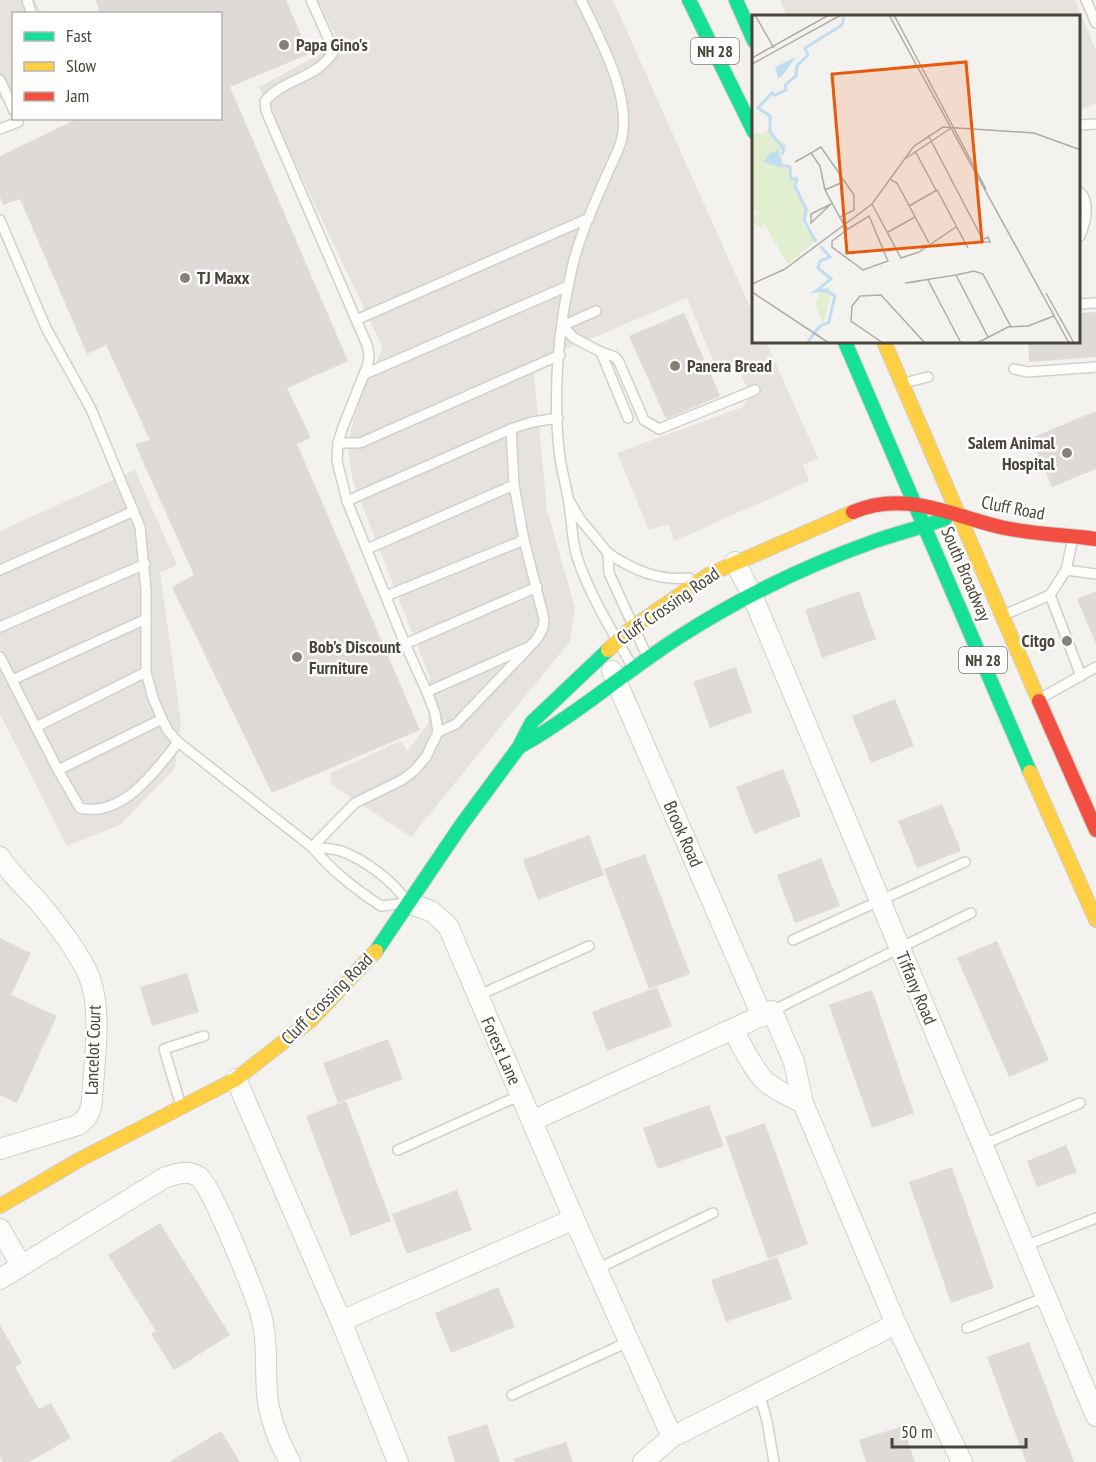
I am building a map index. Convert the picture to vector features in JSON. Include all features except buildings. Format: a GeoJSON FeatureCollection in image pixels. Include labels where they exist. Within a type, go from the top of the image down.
{"type":"FeatureCollection","features":[{"type":"Feature","properties":{"kind":"street","name":"NH 28"},"geometry":{"type":"LineString","coordinates":[[689,0],[752,128]]}},
{"type":"Feature","properties":{"kind":"street","name":"NH 28"},"geometry":{"type":"LineString","coordinates":[[736,0],[752,36]]}},
{"type":"Feature","properties":{"kind":"street","name":"South Broadway"},"geometry":{"type":"LineString","coordinates":[[846,344],[1096,920]]}},
{"type":"Feature","properties":{"kind":"street","name":"South Broadway"},"geometry":{"type":"LineString","coordinates":[[885,344],[1096,830]]}},
{"type":"Feature","properties":{"kind":"street","name":"Cluff Crossing Road"},"geometry":{"type":"LineString","coordinates":[[0,1206],[80,1160],[236,1079],[294,1035],[340,992],[374,954],[462,824],[519,747],[532,722],[610,646],[633,627],[706,576],[865,507],[884,503],[914,503],[957,514]]}},
{"type":"Feature","properties":{"kind":"street","name":"Cluff Road"},"geometry":{"type":"LineString","coordinates":[[926,526],[957,514],[1002,527],[1096,539]]}},
{"type":"Feature","properties":{"kind":"street","name":"Cluff Crossing Road"},"geometry":{"type":"LineString","coordinates":[[519,747],[542,735],[677,638],[752,595],[867,543],[926,526]]}},
{"type":"Feature","properties":{"kind":"street","name":"Tiffany Road"},"geometry":{"type":"LineString","coordinates":[[735,562],[752,595],[1096,1416]]}},
{"type":"Feature","properties":{"kind":"street","name":"Brook Road"},"geometry":{"type":"LineString","coordinates":[[610,646],[617,681],[767,1014],[794,1062],[803,1103],[896,1324],[962,1462]]}},
{"type":"Feature","properties":{"kind":"street","name":"Lancelot Court"},"geometry":{"type":"LineString","coordinates":[[0,857],[7,881],[42,905],[82,964],[90,979],[96,1010],[91,1111],[86,1119],[78,1125],[0,1149]]}},
{"type":"Feature","properties":{"kind":"street","name":"Forest Lane"},"geometry":{"type":"LineString","coordinates":[[408,903],[431,911],[448,926],[574,1219],[672,1437]]}},
{"type":"Feature","properties":{"kind":"street"},"geometry":{"type":"LineString","coordinates":[[532,1121],[767,1014]]}},
{"type":"Feature","properties":{"kind":"street"},"geometry":{"type":"LineString","coordinates":[[733,1030],[766,1081],[803,1103]]}},
{"type":"Feature","properties":{"kind":"street"},"geometry":{"type":"LineString","coordinates":[[236,1079],[341,1321],[398,1462]]}},
{"type":"Feature","properties":{"kind":"street"},"geometry":{"type":"LineString","coordinates":[[0,1279],[164,1178],[177,1173],[190,1173],[201,1177],[215,1202],[260,1310],[265,1339],[267,1395],[271,1418],[280,1444],[290,1462]]}},
{"type":"Feature","properties":{"kind":"street"},"geometry":{"type":"LineString","coordinates":[[341,1321],[574,1219]]}},
{"type":"Feature","properties":{"kind":"street"},"geometry":{"type":"LineString","coordinates":[[0,1229],[21,1265]]}},
{"type":"Feature","properties":{"kind":"street"},"geometry":{"type":"LineString","coordinates":[[643,1462],[672,1437],[896,1324]]}},
{"type":"Feature","properties":{"kind":"lane"},"geometry":{"type":"LineString","coordinates":[[311,0],[334,51],[328,61],[317,70],[274,92],[265,101],[266,111],[369,354],[364,374],[347,414],[338,443],[337,461],[347,501],[427,692],[435,713],[438,732],[426,757],[415,770],[402,780],[356,803],[312,847]]}},
{"type":"Feature","properties":{"kind":"lane"},"geometry":{"type":"LineString","coordinates":[[581,0],[615,78],[623,113],[620,143],[589,218],[573,262],[568,286],[560,355],[558,418],[560,458],[578,558],[602,615],[610,646],[634,669]]}},
{"type":"Feature","properties":{"kind":"lane"},"geometry":{"type":"LineString","coordinates":[[1086,0],[1096,23]]}},
{"type":"Feature","properties":{"kind":"lane"},"geometry":{"type":"LineString","coordinates":[[0,80],[12,107]]}},
{"type":"Feature","properties":{"kind":"lane"},"geometry":{"type":"LineString","coordinates":[[0,129],[20,120]]}},
{"type":"Feature","properties":{"kind":"lane"},"geometry":{"type":"LineString","coordinates":[[1081,125],[1096,124]]}},
{"type":"Feature","properties":{"kind":"lane"},"geometry":{"type":"LineString","coordinates":[[1081,193],[1084,196],[1086,209],[1081,234]]}},
{"type":"Feature","properties":{"kind":"lane"},"geometry":{"type":"LineString","coordinates":[[356,320],[589,218]]}},
{"type":"Feature","properties":{"kind":"lane"},"geometry":{"type":"LineString","coordinates":[[0,220],[46,328],[91,409],[140,527],[145,564],[146,672],[162,719],[178,742],[312,847],[329,868],[381,906],[408,903],[399,890],[361,861],[339,850],[312,847]]}},
{"type":"Feature","properties":{"kind":"lane"},"geometry":{"type":"LineString","coordinates":[[364,374],[568,286]]}},
{"type":"Feature","properties":{"kind":"lane"},"geometry":{"type":"LineString","coordinates":[[1081,304],[1096,303]]}},
{"type":"Feature","properties":{"kind":"lane"},"geometry":{"type":"LineString","coordinates":[[562,326],[596,311]]}},
{"type":"Feature","properties":{"kind":"lane"},"geometry":{"type":"LineString","coordinates":[[562,326],[574,338],[615,357],[644,420],[659,429],[755,390]]}},
{"type":"Feature","properties":{"kind":"lane"},"geometry":{"type":"LineString","coordinates":[[601,352],[628,418]]}},
{"type":"Feature","properties":{"kind":"lane"},"geometry":{"type":"LineString","coordinates":[[338,443],[360,442],[560,355]]}},
{"type":"Feature","properties":{"kind":"lane"},"geometry":{"type":"LineString","coordinates":[[1014,369],[1027,372],[1096,367]]}},
{"type":"Feature","properties":{"kind":"lane"},"geometry":{"type":"LineString","coordinates":[[902,383],[928,377]]}},
{"type":"Feature","properties":{"kind":"lane"},"geometry":{"type":"LineString","coordinates":[[347,501],[511,429],[558,418]]}},
{"type":"Feature","properties":{"kind":"lane"},"geometry":{"type":"LineString","coordinates":[[438,732],[456,724],[531,646],[543,628],[544,620],[524,540],[514,485],[511,429]]}},
{"type":"Feature","properties":{"kind":"lane"},"geometry":{"type":"LineString","coordinates":[[367,549],[514,485]]}},
{"type":"Feature","properties":{"kind":"lane"},"geometry":{"type":"LineString","coordinates":[[569,500],[580,519],[608,553],[626,566],[645,574],[681,579],[706,576]]}},
{"type":"Feature","properties":{"kind":"lane"},"geometry":{"type":"LineString","coordinates":[[0,570],[134,511]]}},
{"type":"Feature","properties":{"kind":"lane"},"geometry":{"type":"LineString","coordinates":[[1002,616],[1050,595],[1066,570],[1074,536]]}},
{"type":"Feature","properties":{"kind":"lane"},"geometry":{"type":"LineString","coordinates":[[386,596],[524,540]]}},
{"type":"Feature","properties":{"kind":"lane"},"geometry":{"type":"LineString","coordinates":[[608,553],[609,573],[648,659]]}},
{"type":"Feature","properties":{"kind":"lane"},"geometry":{"type":"LineString","coordinates":[[0,627],[145,564]]}},
{"type":"Feature","properties":{"kind":"lane"},"geometry":{"type":"LineString","coordinates":[[1066,570],[1096,573]]}},
{"type":"Feature","properties":{"kind":"lane"},"geometry":{"type":"LineString","coordinates":[[405,644],[537,587]]}},
{"type":"Feature","properties":{"kind":"lane"},"geometry":{"type":"LineString","coordinates":[[1050,595],[1081,676]]}},
{"type":"Feature","properties":{"kind":"lane"},"geometry":{"type":"LineString","coordinates":[[12,680],[146,619]]}},
{"type":"Feature","properties":{"kind":"lane"},"geometry":{"type":"LineString","coordinates":[[427,692],[531,646]]}},
{"type":"Feature","properties":{"kind":"lane"},"geometry":{"type":"LineString","coordinates":[[0,657],[80,808],[90,810],[105,808],[138,790],[178,742]]}},
{"type":"Feature","properties":{"kind":"lane"},"geometry":{"type":"LineString","coordinates":[[1039,700],[1096,667]]}},
{"type":"Feature","properties":{"kind":"lane"},"geometry":{"type":"LineString","coordinates":[[36,727],[146,672]]}},
{"type":"Feature","properties":{"kind":"lane"},"geometry":{"type":"LineString","coordinates":[[58,770],[162,719]]}},
{"type":"Feature","properties":{"kind":"lane"},"geometry":{"type":"LineString","coordinates":[[793,940],[965,862]]}},
{"type":"Feature","properties":{"kind":"lane"},"geometry":{"type":"LineString","coordinates":[[767,1014],[971,913]]}},
{"type":"Feature","properties":{"kind":"lane"},"geometry":{"type":"LineString","coordinates":[[477,996],[589,946]]}},
{"type":"Feature","properties":{"kind":"lane"},"geometry":{"type":"LineString","coordinates":[[182,1108],[164,1049],[204,1036]]}},
{"type":"Feature","properties":{"kind":"lane"},"geometry":{"type":"LineString","coordinates":[[398,1150],[521,1095]]}},
{"type":"Feature","properties":{"kind":"lane"},"geometry":{"type":"LineString","coordinates":[[982,1145],[1080,1103]]}},
{"type":"Feature","properties":{"kind":"lane"},"geometry":{"type":"LineString","coordinates":[[597,1269],[713,1214]]}},
{"type":"Feature","properties":{"kind":"lane"},"geometry":{"type":"LineString","coordinates":[[1025,1246],[1096,1218]]}},
{"type":"Feature","properties":{"kind":"lane"},"geometry":{"type":"LineString","coordinates":[[967,1329],[1046,1297]]}},
{"type":"Feature","properties":{"kind":"lane"},"geometry":{"type":"LineString","coordinates":[[512,1395],[628,1342]]}},
{"type":"Feature","properties":{"kind":"lane"},"geometry":{"type":"LineString","coordinates":[[759,1393],[767,1421],[774,1462]]}},
{"type":"Feature","properties":{"kind":"shaded area"},"geometry":{"type":"Polygon","coordinates":[[[0,0],[35,0],[41,12],[12,12],[12,95],[0,100],[0,0]]]}},
{"type":"Feature","properties":{"kind":"shaded area"},"geometry":{"type":"Polygon","coordinates":[[[317,0],[613,0],[752,312],[752,344],[767,344],[818,458],[803,465],[809,481],[674,541],[669,524],[649,530],[617,453],[743,407],[750,395],[735,360],[717,370],[687,298],[533,363],[547,510],[575,608],[570,641],[411,837],[332,785],[330,773],[401,741],[407,751],[428,724],[430,678],[353,482],[347,443],[362,391],[383,348],[259,87],[340,43],[317,0]]]}},
{"type":"Feature","properties":{"kind":"shaded area"},"geometry":{"type":"Polygon","coordinates":[[[780,0],[1075,0],[1096,51],[1096,103],[1081,110],[1081,15],[787,15],[780,0]]]}},
{"type":"Feature","properties":{"kind":"shaded area"},"geometry":{"type":"Polygon","coordinates":[[[135,470],[177,565],[160,573],[181,721],[175,768],[120,825],[67,846],[0,714],[0,531],[135,470]]]}},
{"type":"Feature","properties":{"kind":"traffic: fast"},"geometry":{"type":"LineString","coordinates":[[689,0],[752,128]]}},
{"type":"Feature","properties":{"kind":"traffic: fast"},"geometry":{"type":"LineString","coordinates":[[736,0],[752,36]]}},
{"type":"Feature","properties":{"kind":"traffic: fast"},"geometry":{"type":"LineString","coordinates":[[846,344],[1030,772]]}},
{"type":"Feature","properties":{"kind":"traffic: fast"},"geometry":{"type":"LineString","coordinates":[[521,746],[542,734],[679,637],[750,596],[850,550],[945,519]]}},
{"type":"Feature","properties":{"kind":"traffic: fast"},"geometry":{"type":"LineString","coordinates":[[376,951],[462,824],[519,747],[532,722],[608,650]]}},
{"type":"Feature","properties":{"kind":"traffic: slow"},"geometry":{"type":"LineString","coordinates":[[885,344],[1039,701]]}},
{"type":"Feature","properties":{"kind":"traffic: slow"},"geometry":{"type":"LineString","coordinates":[[608,650],[633,627],[708,575],[853,512]]}},
{"type":"Feature","properties":{"kind":"traffic: slow"},"geometry":{"type":"LineString","coordinates":[[1030,772],[1096,920]]}},
{"type":"Feature","properties":{"kind":"traffic: slow"},"geometry":{"type":"LineString","coordinates":[[0,1206],[79,1160],[236,1079],[310,1021],[376,951]]}},
{"type":"Feature","properties":{"kind":"traffic: jam"},"geometry":{"type":"LineString","coordinates":[[853,512],[891,503],[909,504],[945,511],[1000,527],[1096,539]]}},
{"type":"Feature","properties":{"kind":"traffic: jam"},"geometry":{"type":"LineString","coordinates":[[1039,701],[1096,830]]}},
{"type":"Feature","properties":{"kind":"place","name":"Papa Gino's"},"geometry":{"type":"Point","coordinates":[284,45]}},
{"type":"Feature","properties":{"kind":"place","name":"TJ Maxx"},"geometry":{"type":"Point","coordinates":[185,278]}},
{"type":"Feature","properties":{"kind":"place","name":"Panera Bread"},"geometry":{"type":"Point","coordinates":[675,366]}},
{"type":"Feature","properties":{"kind":"place","name":"Salem Animal Hospital"},"geometry":{"type":"Point","coordinates":[1067,453]}},
{"type":"Feature","properties":{"kind":"place","name":"Citgo"},"geometry":{"type":"Point","coordinates":[1067,641]}},
{"type":"Feature","properties":{"kind":"place","name":"Bob's Discount Furniture"},"geometry":{"type":"Point","coordinates":[297,657]}}]}
